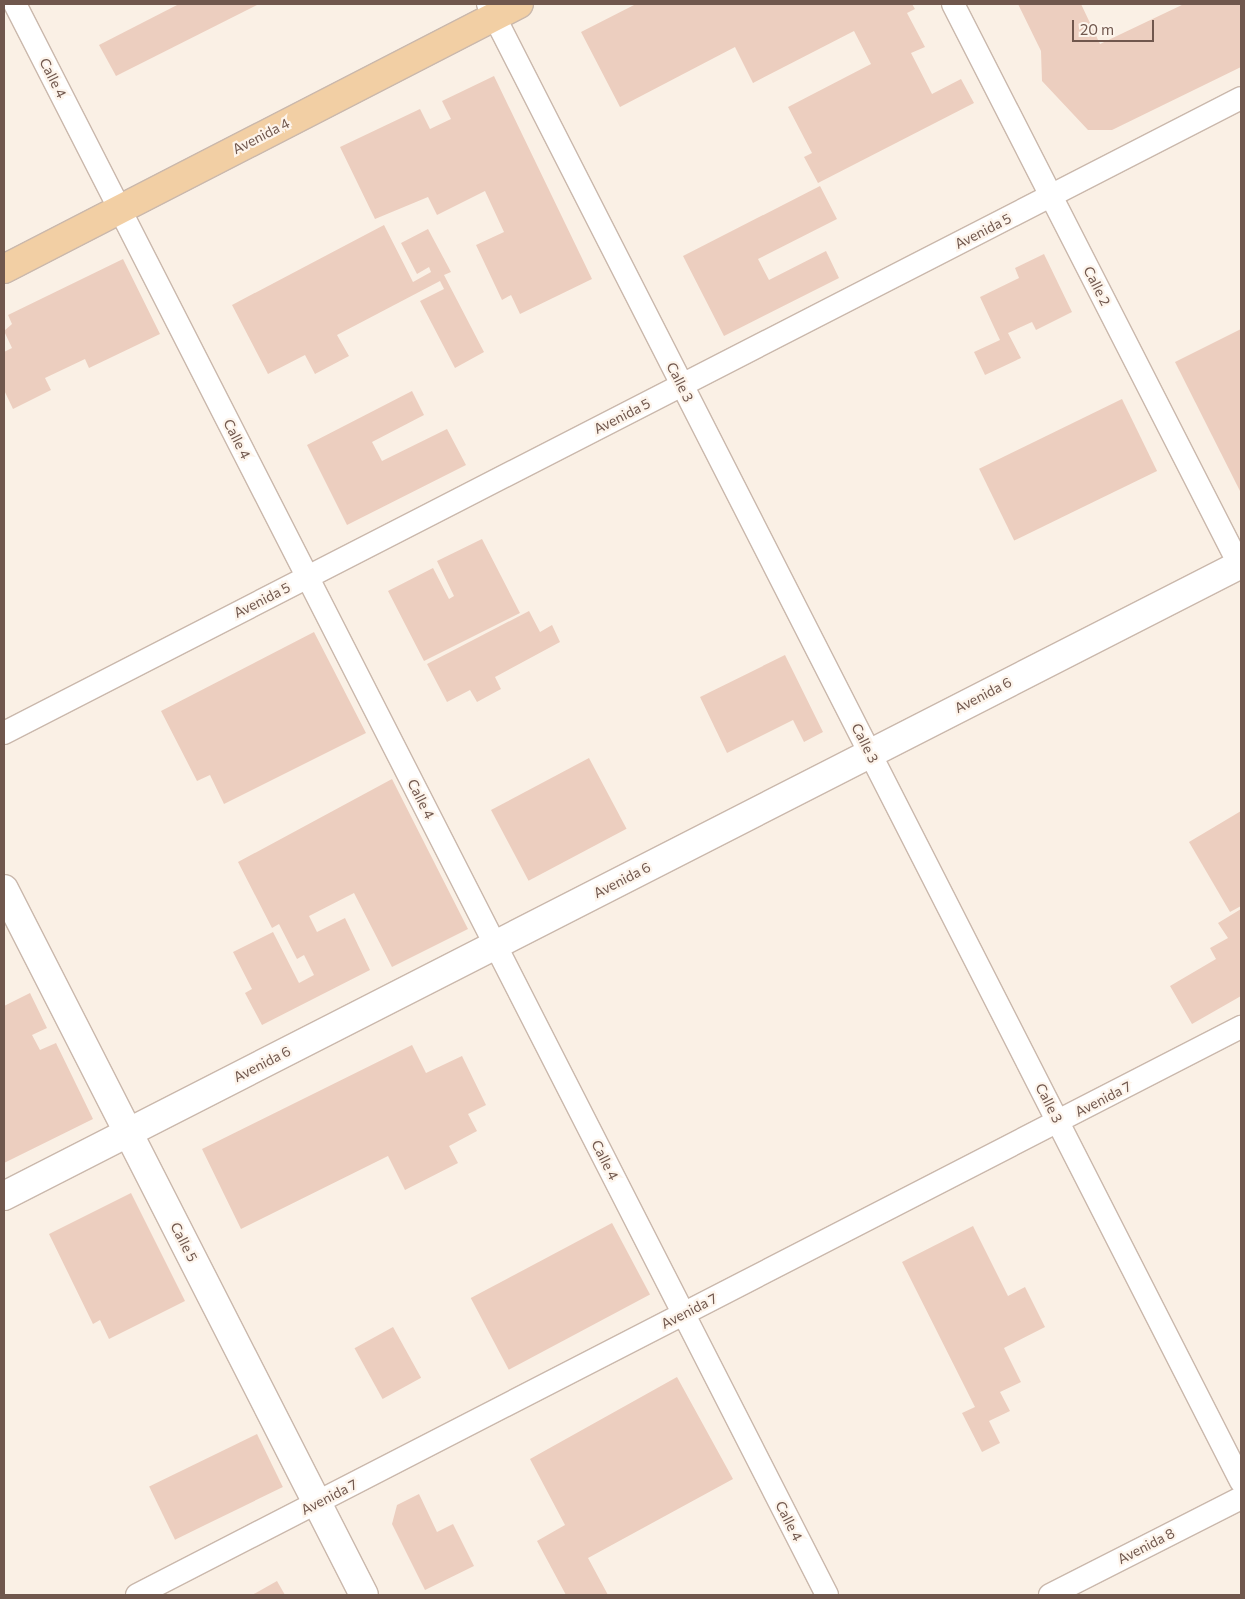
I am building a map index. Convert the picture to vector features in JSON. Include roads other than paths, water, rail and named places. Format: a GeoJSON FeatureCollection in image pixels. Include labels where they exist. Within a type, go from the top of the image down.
{"type":"FeatureCollection","features":[{"type":"Feature","properties":{"kind":"main road","name":"Avenida 4"},"geometry":{"type":"LineString","coordinates":[[4,269],[491,10],[519,4]]}},
{"type":"Feature","properties":{"kind":"main road","name":"Avenida 6"},"geometry":{"type":"LineString","coordinates":[[4,1196],[1241,565]]}},
{"type":"Feature","properties":{"kind":"main road","name":"Calle 5"},"geometry":{"type":"LineString","coordinates":[[4,889],[364,1595]]}},
{"type":"Feature","properties":{"kind":"street","name":"Calle 4"},"geometry":{"type":"LineString","coordinates":[[15,4],[827,1595]]}},
{"type":"Feature","properties":{"kind":"street","name":"Calle 2"},"geometry":{"type":"LineString","coordinates":[[954,4],[1241,565]]}},
{"type":"Feature","properties":{"kind":"street","name":"Calle 3"},"geometry":{"type":"LineString","coordinates":[[491,10],[1241,1482]]}},
{"type":"Feature","properties":{"kind":"street","name":"Avenida 5"},"geometry":{"type":"LineString","coordinates":[[4,733],[1241,98]]}},
{"type":"Feature","properties":{"kind":"street","name":"Avenida 7"},"geometry":{"type":"LineString","coordinates":[[137,1595],[1241,1027]]}},
{"type":"Feature","properties":{"kind":"street","name":"Avenida 8"},"geometry":{"type":"LineString","coordinates":[[1064,1592],[1241,1498]]}}]}
